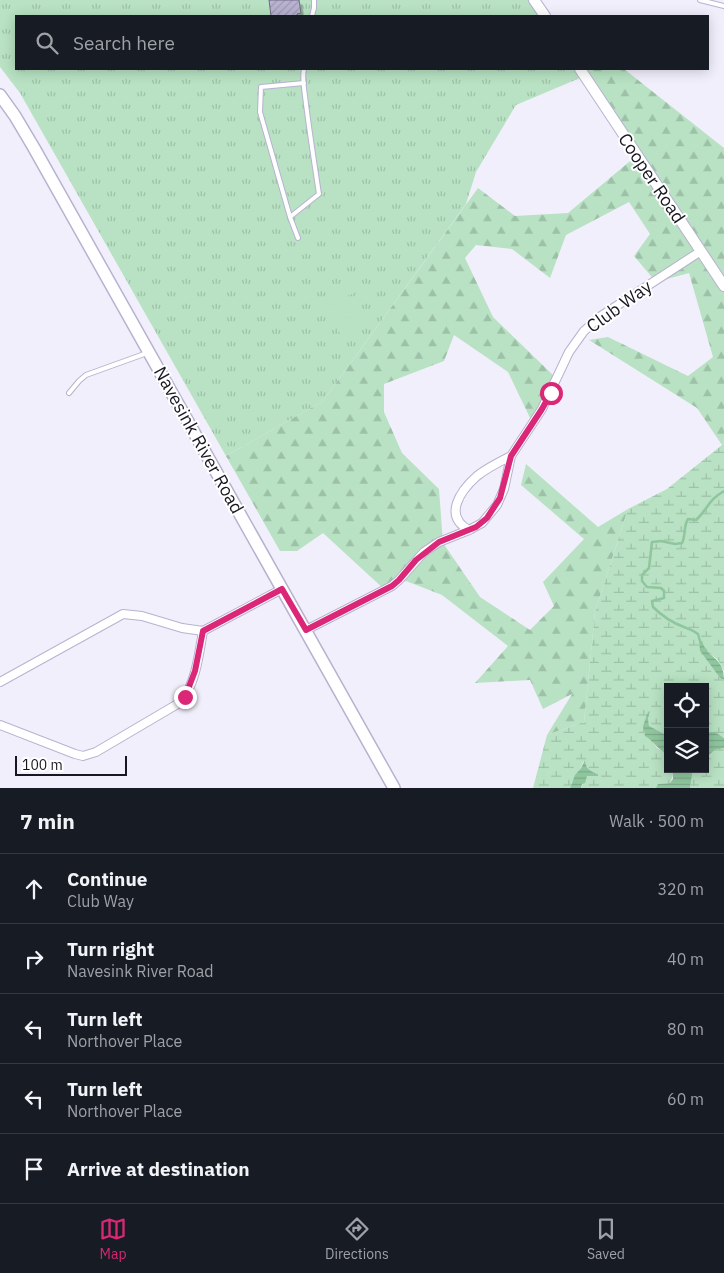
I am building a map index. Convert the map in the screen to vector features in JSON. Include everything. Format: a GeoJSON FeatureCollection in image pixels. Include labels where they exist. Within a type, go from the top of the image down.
{"type":"FeatureCollection","features":[{"type":"Feature","properties":{"kind":"main road","name":"Navesink River Road"},"geometry":{"type":"LineString","coordinates":[[0,96],[15,116],[34,148],[394,788]]}},
{"type":"Feature","properties":{"kind":"street"},"geometry":{"type":"LineString","coordinates":[[534,0],[544,15]]}},
{"type":"Feature","properties":{"kind":"street","name":"Cooper Road"},"geometry":{"type":"LineString","coordinates":[[581,70],[724,286]]}},
{"type":"Feature","properties":{"kind":"street","name":"Club Way"},"geometry":{"type":"LineString","coordinates":[[306,630],[392,586],[424,552],[439,542],[482,523],[497,505],[504,489],[511,456],[542,409],[569,352],[584,331],[601,316],[700,251]]}},
{"type":"Feature","properties":{"kind":"street","name":"Club Way"},"geometry":{"type":"LineString","coordinates":[[469,530],[461,526],[455,517],[454,512],[460,496],[477,476],[494,464],[511,456]]}},
{"type":"Feature","properties":{"kind":"street"},"geometry":{"type":"LineString","coordinates":[[0,682],[123,614],[142,616],[182,628],[203,631],[282,589]]}},
{"type":"Feature","properties":{"kind":"street"},"geometry":{"type":"LineString","coordinates":[[0,725],[75,754],[83,756],[96,752],[181,702],[189,689],[195,671],[203,631]]}},
{"type":"Feature","properties":{"kind":"lane"},"geometry":{"type":"LineString","coordinates":[[312,15],[314,0]]}},
{"type":"Feature","properties":{"kind":"lane"},"geometry":{"type":"LineString","coordinates":[[700,0],[724,6]]}},
{"type":"Feature","properties":{"kind":"lane"},"geometry":{"type":"LineString","coordinates":[[290,217],[319,194],[309,132],[304,70]]}},
{"type":"Feature","properties":{"kind":"lane"},"geometry":{"type":"LineString","coordinates":[[298,238],[290,217],[260,112],[261,87],[304,83]]}},
{"type":"Feature","properties":{"kind":"lane"},"geometry":{"type":"LineString","coordinates":[[69,393],[79,381],[90,373],[150,352]]}},
{"type":"Feature","properties":{"kind":"green space"},"geometry":{"type":"Polygon","coordinates":[[[0,0],[528,0],[538,15],[15,15],[15,70],[575,70],[580,78],[516,105],[476,172],[466,204],[323,401],[226,456],[20,93],[0,67],[0,0]]]}},
{"type":"Feature","properties":{"kind":"green space"},"geometry":{"type":"Polygon","coordinates":[[[584,70],[625,70],[724,148],[724,441],[722,445],[697,408],[589,340],[608,337],[688,376],[713,357],[689,273],[656,282],[634,256],[650,234],[629,202],[566,235],[550,278],[512,249],[476,245],[465,258],[493,317],[555,377],[532,422],[508,372],[454,335],[444,361],[384,384],[384,412],[402,453],[439,489],[443,543],[480,597],[530,630],[554,606],[543,582],[584,539],[521,485],[526,464],[598,527],[628,509],[595,612],[584,722],[547,735],[572,694],[543,709],[530,680],[475,683],[508,646],[442,595],[406,581],[385,590],[323,533],[297,551],[280,551],[226,456],[323,401],[478,188],[515,216],[568,213],[635,157],[584,70]]]}},
{"type":"Feature","properties":{"kind":"green space"},"geometry":{"type":"Polygon","coordinates":[[[350,281],[355,293],[329,302],[325,290],[350,281]]]}},
{"type":"Feature","properties":{"kind":"green space"},"geometry":{"type":"Polygon","coordinates":[[[356,297],[360,309],[335,318],[330,306],[356,297]]]}},
{"type":"Feature","properties":{"kind":"green space"},"geometry":{"type":"Polygon","coordinates":[[[362,312],[366,324],[340,334],[336,322],[362,312]]]}},
{"type":"Feature","properties":{"kind":"green space"},"geometry":{"type":"Polygon","coordinates":[[[724,441],[724,671],[718,660],[704,649],[700,651],[720,678],[724,680],[724,738],[714,733],[709,734],[709,683],[664,683],[664,734],[649,727],[648,718],[644,733],[657,748],[664,752],[664,773],[674,773],[670,783],[659,784],[656,788],[581,788],[586,776],[598,774],[591,772],[585,761],[570,788],[533,788],[547,735],[584,722],[595,612],[628,509],[667,489],[722,445],[724,441]]]}},
{"type":"Feature","properties":{"kind":"green space"},"geometry":{"type":"Polygon","coordinates":[[[724,748],[724,788],[690,788],[692,773],[709,773],[709,755],[715,750],[724,748]]]}},
{"type":"Feature","properties":{"kind":"shaded area"},"geometry":{"type":"Polygon","coordinates":[[[699,641],[702,641],[708,652],[719,662],[724,680],[720,678],[700,651],[699,641]]]}},
{"type":"Feature","properties":{"kind":"shaded area"},"geometry":{"type":"Polygon","coordinates":[[[650,711],[648,718],[649,726],[664,734],[664,752],[645,736],[643,726],[650,711]]]}},
{"type":"Feature","properties":{"kind":"shaded area"},"geometry":{"type":"Polygon","coordinates":[[[715,732],[724,738],[724,748],[715,750],[709,755],[709,733],[715,732]]]}},
{"type":"Feature","properties":{"kind":"shaded area"},"geometry":{"type":"Polygon","coordinates":[[[585,760],[587,767],[598,774],[598,776],[587,776],[581,788],[570,788],[575,775],[585,760]]]}},
{"type":"Feature","properties":{"kind":"shaded area"},"geometry":{"type":"Polygon","coordinates":[[[673,773],[692,773],[690,788],[656,788],[658,784],[670,783],[673,779],[673,773]]]}},
{"type":"Feature","properties":{"kind":"building"},"geometry":{"type":"Polygon","coordinates":[[[269,0],[299,0],[301,13],[297,15],[271,15],[269,0]]]}},
{"type":"Feature","properties":{"kind":"waterway"},"geometry":{"type":"LineString","coordinates":[[700,641],[698,634],[671,621],[653,607],[652,601],[664,598],[664,591],[661,588],[647,587],[642,581],[642,575],[649,568],[652,542],[682,543],[688,519],[696,520],[711,501],[724,491]]}},
{"type":"Feature","properties":{"kind":"route"},"geometry":{"type":"LineString","coordinates":[[185,697],[195,671],[203,631],[282,589],[306,630],[392,586],[424,552],[439,542],[482,523],[497,505],[504,489],[511,456],[551,393]]}}]}
